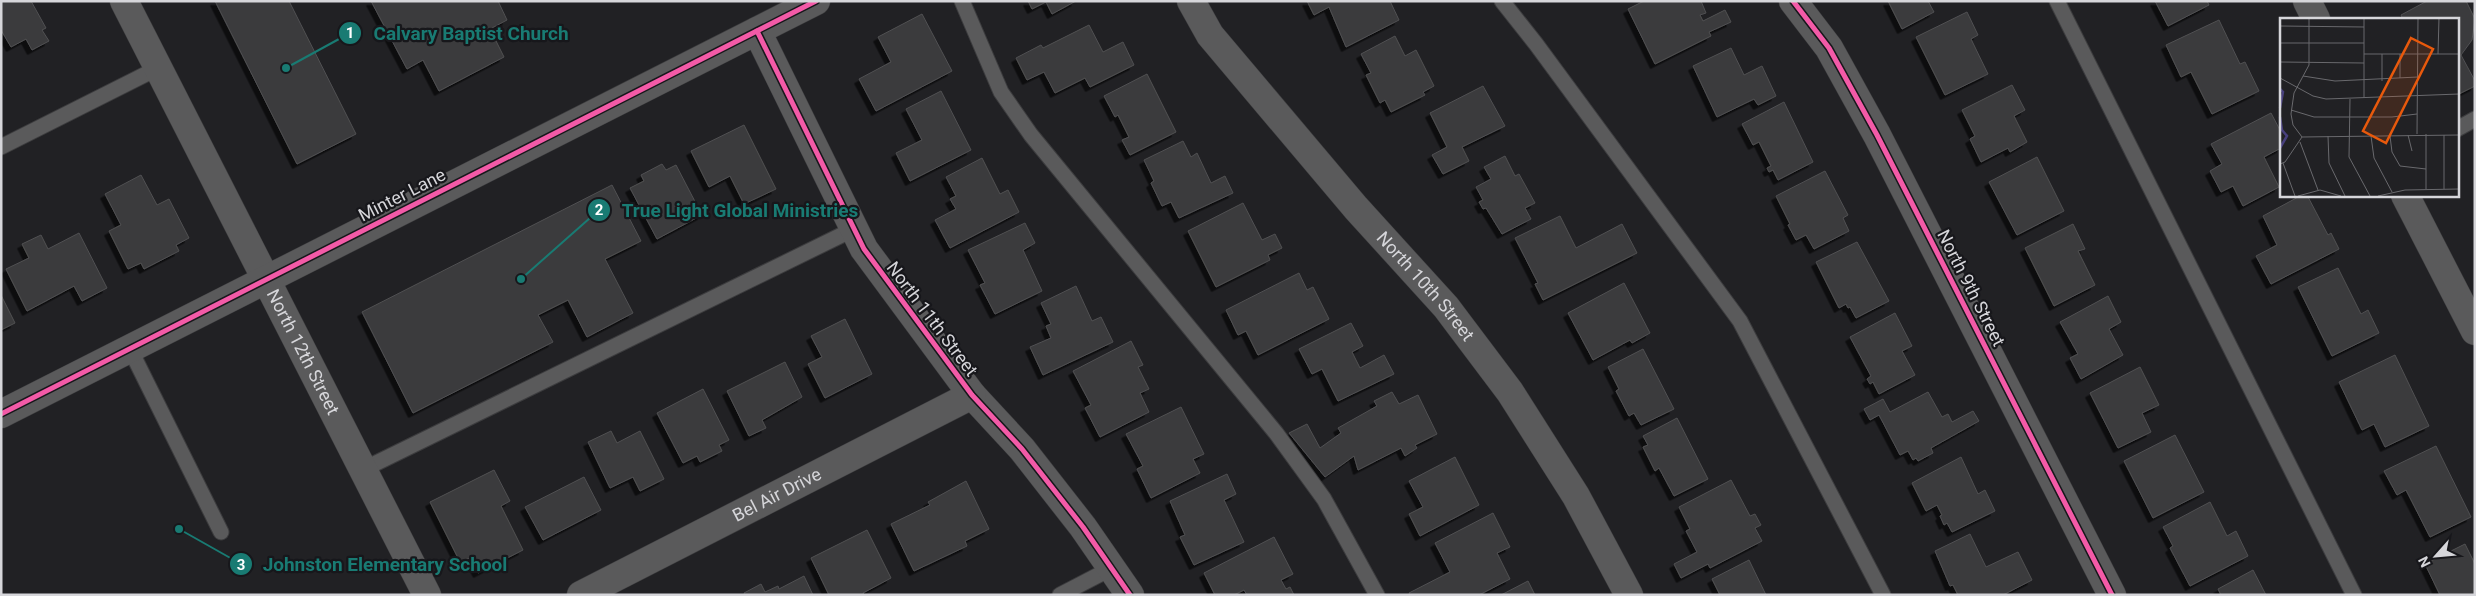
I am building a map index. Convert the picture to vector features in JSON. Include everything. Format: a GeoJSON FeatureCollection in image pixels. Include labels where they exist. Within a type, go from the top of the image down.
{"type":"FeatureCollection","features":[{"type":"Feature","properties":{"kind":"street","name":"North 12th Street"},"geometry":{"type":"LineString","coordinates":[[124,1],[427,595]]}},
{"type":"Feature","properties":{"kind":"street","name":"Minter Lane"},"geometry":{"type":"LineString","coordinates":[[1,414],[816,1]]}},
{"type":"Feature","properties":{"kind":"street","name":"North 10th Street"},"geometry":{"type":"LineString","coordinates":[[1191,1],[1210,35],[1350,201],[1446,307],[1510,392],[1576,496],[1629,595]]}},
{"type":"Feature","properties":{"kind":"street","name":"North 9th Street"},"geometry":{"type":"LineString","coordinates":[[1793,1],[1829,48],[1877,134],[2112,595]]}},
{"type":"Feature","properties":{"kind":"street"},"geometry":{"type":"LineString","coordinates":[[2307,1],[2316,18]]}},
{"type":"Feature","properties":{"kind":"street","name":"North 11th Street"},"geometry":{"type":"LineString","coordinates":[[757,31],[864,249],[972,395],[1022,449],[1083,528],[1130,595]]}},
{"type":"Feature","properties":{"kind":"street"},"geometry":{"type":"LineString","coordinates":[[2406,196],[2475,332]]}},
{"type":"Feature","properties":{"kind":"street","name":"Bel Air Drive"},"geometry":{"type":"LineString","coordinates":[[581,595],[972,395]]}},
{"type":"Feature","properties":{"kind":"lane"},"geometry":{"type":"LineString","coordinates":[[962,1],[1001,92],[1031,135],[1276,433],[1324,499],[1377,595]]}},
{"type":"Feature","properties":{"kind":"lane"},"geometry":{"type":"LineString","coordinates":[[1502,1],[1536,44],[1740,321],[1883,595]]}},
{"type":"Feature","properties":{"kind":"lane"},"geometry":{"type":"LineString","coordinates":[[2057,1],[2354,595]]}},
{"type":"Feature","properties":{"kind":"lane"},"geometry":{"type":"LineString","coordinates":[[1,147],[158,68]]}},
{"type":"Feature","properties":{"kind":"lane"},"geometry":{"type":"LineString","coordinates":[[2458,128],[2475,119]]}},
{"type":"Feature","properties":{"kind":"lane"},"geometry":{"type":"LineString","coordinates":[[364,469],[854,229]]}},
{"type":"Feature","properties":{"kind":"lane"},"geometry":{"type":"LineString","coordinates":[[130,349],[221,532]]}},
{"type":"Feature","properties":{"kind":"lane"},"geometry":{"type":"LineString","coordinates":[[1060,595],[1112,568]]}},
{"type":"Feature","properties":{"kind":"building"},"geometry":{"type":"Polygon","coordinates":[[[1,1],[31,1],[46,28],[42,30],[49,41],[32,50],[26,39],[11,47],[1,30],[1,1]]]}},
{"type":"Feature","properties":{"kind":"building"},"geometry":{"type":"Polygon","coordinates":[[[215,1],[289,1],[356,134],[297,164],[215,1]]]}},
{"type":"Feature","properties":{"kind":"building"},"geometry":{"type":"Polygon","coordinates":[[[371,1],[498,1],[507,20],[490,29],[504,57],[439,91],[423,60],[407,69],[371,1]]]}},
{"type":"Feature","properties":{"kind":"building"},"geometry":{"type":"Polygon","coordinates":[[[1028,1],[1076,1],[1052,14],[1046,2],[1032,9],[1028,1]]]}},
{"type":"Feature","properties":{"kind":"building"},"geometry":{"type":"Polygon","coordinates":[[[1307,1],[1390,1],[1399,20],[1346,47],[1329,7],[1314,15],[1307,1]]]}},
{"type":"Feature","properties":{"kind":"building"},"geometry":{"type":"Polygon","coordinates":[[[1644,1],[1701,1],[1706,13],[1700,15],[1703,21],[1725,10],[1731,22],[1709,32],[1711,36],[1655,64],[1628,9],[1644,1]]]}},
{"type":"Feature","properties":{"kind":"building"},"geometry":{"type":"Polygon","coordinates":[[[1888,1],[1928,1],[1934,12],[1902,29],[1888,1]]]}},
{"type":"Feature","properties":{"kind":"building"},"geometry":{"type":"Polygon","coordinates":[[[2155,1],[2207,1],[2209,5],[2168,26],[2155,1]]]}},
{"type":"Feature","properties":{"kind":"building"},"geometry":{"type":"Polygon","coordinates":[[[2427,1],[2466,1],[2475,19],[2472,40],[2461,55],[2475,81],[2475,86],[2458,94],[2458,18],[2402,18],[2401,15],[2427,1]]]}},
{"type":"Feature","properties":{"kind":"building"},"geometry":{"type":"Polygon","coordinates":[[[1967,12],[1978,35],[1971,39],[1988,74],[1945,95],[1916,37],[1967,12]]]}},
{"type":"Feature","properties":{"kind":"building"},"geometry":{"type":"Polygon","coordinates":[[[922,14],[952,71],[876,111],[859,79],[891,62],[878,37],[922,14]]]}},
{"type":"Feature","properties":{"kind":"building"},"geometry":{"type":"Polygon","coordinates":[[[2219,20],[2240,64],[2245,62],[2259,91],[2212,114],[2191,72],[2181,77],[2166,45],[2219,20]]]}},
{"type":"Feature","properties":{"kind":"building"},"geometry":{"type":"Polygon","coordinates":[[[1089,25],[1103,52],[1123,42],[1134,65],[1090,87],[1085,78],[1055,93],[1044,72],[1027,80],[1016,58],[1041,45],[1043,48],[1089,25]]]}},
{"type":"Feature","properties":{"kind":"building"},"geometry":{"type":"Polygon","coordinates":[[[1395,36],[1405,56],[1416,50],[1434,86],[1423,92],[1425,95],[1391,112],[1385,100],[1380,103],[1366,75],[1371,73],[1361,54],[1395,36]]]}},
{"type":"Feature","properties":{"kind":"building"},"geometry":{"type":"Polygon","coordinates":[[[1731,48],[1744,75],[1762,66],[1776,96],[1758,105],[1754,99],[1717,117],[1693,66],[1731,48]]]}},
{"type":"Feature","properties":{"kind":"building"},"geometry":{"type":"Polygon","coordinates":[[[1147,74],[1176,132],[1130,155],[1122,140],[1129,137],[1118,115],[1115,117],[1104,96],[1147,74]]]}},
{"type":"Feature","properties":{"kind":"building"},"geometry":{"type":"Polygon","coordinates":[[[2012,85],[2025,110],[2014,116],[2027,142],[2010,152],[2008,148],[1981,162],[1970,139],[1975,136],[1962,110],[2012,85]]]}},
{"type":"Feature","properties":{"kind":"building"},"geometry":{"type":"Polygon","coordinates":[[[1483,86],[1505,126],[1462,147],[1469,161],[1443,174],[1432,155],[1447,147],[1430,113],[1483,86]]]}},
{"type":"Feature","properties":{"kind":"building"},"geometry":{"type":"Polygon","coordinates":[[[941,91],[971,150],[910,181],[896,153],[922,140],[906,109],[941,91]]]}},
{"type":"Feature","properties":{"kind":"building"},"geometry":{"type":"Polygon","coordinates":[[[1784,102],[1813,162],[1778,180],[1773,170],[1769,172],[1767,168],[1771,166],[1759,142],[1753,145],[1742,124],[1784,102]]]}},
{"type":"Feature","properties":{"kind":"building"},"geometry":{"type":"Polygon","coordinates":[[[2271,113],[2280,130],[2280,149],[2264,157],[2279,187],[2243,206],[2233,186],[2221,192],[2210,171],[2222,164],[2211,144],[2271,113]]]}},
{"type":"Feature","properties":{"kind":"building"},"geometry":{"type":"Polygon","coordinates":[[[744,125],[776,189],[744,204],[730,176],[709,187],[691,151],[744,125]]]}},
{"type":"Feature","properties":{"kind":"building"},"geometry":{"type":"Polygon","coordinates":[[[1183,141],[1191,157],[1197,153],[1211,183],[1225,176],[1233,193],[1179,218],[1171,202],[1162,206],[1151,183],[1154,181],[1144,160],[1183,141]]]}},
{"type":"Feature","properties":{"kind":"building"},"geometry":{"type":"Polygon","coordinates":[[[1505,156],[1515,176],[1519,174],[1535,203],[1525,208],[1531,219],[1502,234],[1486,208],[1483,209],[1479,202],[1483,200],[1476,187],[1491,179],[1484,167],[1505,156]]]}},
{"type":"Feature","properties":{"kind":"building"},"geometry":{"type":"Polygon","coordinates":[[[2037,157],[2064,211],[2017,235],[1989,182],[2037,157]]]}},
{"type":"Feature","properties":{"kind":"building"},"geometry":{"type":"Polygon","coordinates":[[[982,158],[1000,194],[1008,190],[1019,212],[950,248],[935,220],[956,209],[950,199],[956,196],[946,177],[982,158]]]}},
{"type":"Feature","properties":{"kind":"building"},"geometry":{"type":"Polygon","coordinates":[[[662,164],[666,170],[676,165],[702,215],[657,239],[630,188],[644,181],[641,175],[662,164]]]}},
{"type":"Feature","properties":{"kind":"building"},"geometry":{"type":"Polygon","coordinates":[[[1825,171],[1848,215],[1843,218],[1849,231],[1814,249],[1806,235],[1796,240],[1776,196],[1825,171]]]}},
{"type":"Feature","properties":{"kind":"building"},"geometry":{"type":"Polygon","coordinates":[[[141,175],[157,205],[169,199],[189,238],[176,245],[179,251],[144,269],[141,263],[128,269],[109,231],[121,225],[105,194],[141,175]]]}},
{"type":"Feature","properties":{"kind":"building"},"geometry":{"type":"Polygon","coordinates":[[[612,185],[641,241],[605,259],[633,313],[587,337],[568,300],[538,315],[553,342],[413,413],[362,312],[612,185]]]}},
{"type":"Feature","properties":{"kind":"building"},"geometry":{"type":"Polygon","coordinates":[[[2300,196],[2308,196],[2328,235],[2331,233],[2339,249],[2271,284],[2256,256],[2277,245],[2263,216],[2300,196]]]}},
{"type":"Feature","properties":{"kind":"building"},"geometry":{"type":"Polygon","coordinates":[[[1243,203],[1262,240],[1275,234],[1282,248],[1268,255],[1270,260],[1216,287],[1188,231],[1243,203]]]}},
{"type":"Feature","properties":{"kind":"building"},"geometry":{"type":"Polygon","coordinates":[[[1560,216],[1576,248],[1622,224],[1637,253],[1543,300],[1535,284],[1538,283],[1515,238],[1560,216]]]}},
{"type":"Feature","properties":{"kind":"building"},"geometry":{"type":"Polygon","coordinates":[[[1025,223],[1035,243],[1023,250],[1042,291],[995,314],[980,285],[985,283],[968,250],[1025,223]]]}},
{"type":"Feature","properties":{"kind":"building"},"geometry":{"type":"Polygon","coordinates":[[[2073,224],[2085,249],[2078,251],[2095,285],[2054,306],[2025,248],[2073,224]]]}},
{"type":"Feature","properties":{"kind":"building"},"geometry":{"type":"Polygon","coordinates":[[[79,233],[107,288],[82,301],[74,286],[27,311],[6,269],[29,258],[22,244],[41,235],[48,249],[79,233]]]}},
{"type":"Feature","properties":{"kind":"building"},"geometry":{"type":"Polygon","coordinates":[[[1857,242],[1889,301],[1856,318],[1850,307],[1848,308],[1846,304],[1839,308],[1816,262],[1857,242]]]}},
{"type":"Feature","properties":{"kind":"building"},"geometry":{"type":"Polygon","coordinates":[[[2338,268],[2361,314],[2368,310],[2379,333],[2332,356],[2298,287],[2338,268]]]}},
{"type":"Feature","properties":{"kind":"building"},"geometry":{"type":"Polygon","coordinates":[[[1299,273],[1307,290],[1313,287],[1329,319],[1258,355],[1246,331],[1238,335],[1226,310],[1299,273]]]}},
{"type":"Feature","properties":{"kind":"building"},"geometry":{"type":"Polygon","coordinates":[[[1624,283],[1650,333],[1632,343],[1630,340],[1593,360],[1568,313],[1624,283]]]}},
{"type":"Feature","properties":{"kind":"building"},"geometry":{"type":"Polygon","coordinates":[[[1076,286],[1092,321],[1101,317],[1113,342],[1043,375],[1030,347],[1051,338],[1046,326],[1051,324],[1041,303],[1076,286]]]}},
{"type":"Feature","properties":{"kind":"building"},"geometry":{"type":"Polygon","coordinates":[[[1,295],[15,323],[1,330],[1,295]]]}},
{"type":"Feature","properties":{"kind":"building"},"geometry":{"type":"Polygon","coordinates":[[[2108,296],[2121,322],[2109,329],[2123,355],[2081,379],[2070,358],[2078,354],[2060,322],[2108,296]]]}},
{"type":"Feature","properties":{"kind":"building"},"geometry":{"type":"Polygon","coordinates":[[[1895,313],[1912,346],[1902,351],[1915,375],[1879,394],[1873,382],[1870,384],[1867,379],[1871,376],[1850,337],[1895,313]]]}},
{"type":"Feature","properties":{"kind":"building"},"geometry":{"type":"Polygon","coordinates":[[[845,319],[872,374],[825,398],[808,364],[822,357],[811,336],[845,319]]]}},
{"type":"Feature","properties":{"kind":"building"},"geometry":{"type":"Polygon","coordinates":[[[1351,323],[1363,346],[1352,352],[1360,368],[1384,355],[1394,374],[1338,401],[1322,369],[1312,374],[1299,349],[1351,323]]]}},
{"type":"Feature","properties":{"kind":"building"},"geometry":{"type":"Polygon","coordinates":[[[1131,341],[1143,365],[1138,367],[1149,389],[1140,393],[1149,412],[1100,437],[1085,408],[1091,405],[1073,371],[1131,341]]]}},
{"type":"Feature","properties":{"kind":"building"},"geometry":{"type":"Polygon","coordinates":[[[1643,349],[1674,409],[1641,425],[1634,413],[1629,416],[1616,391],[1619,389],[1608,367],[1643,349]]]}},
{"type":"Feature","properties":{"kind":"building"},"geometry":{"type":"Polygon","coordinates":[[[2395,355],[2429,426],[2385,447],[2374,424],[2362,430],[2339,382],[2395,355]]]}},
{"type":"Feature","properties":{"kind":"building"},"geometry":{"type":"Polygon","coordinates":[[[785,362],[802,397],[762,420],[766,428],[749,436],[727,391],[785,362]]]}},
{"type":"Feature","properties":{"kind":"building"},"geometry":{"type":"Polygon","coordinates":[[[2140,367],[2159,405],[2142,413],[2151,432],[2118,448],[2090,393],[2140,367]]]}},
{"type":"Feature","properties":{"kind":"building"},"geometry":{"type":"Polygon","coordinates":[[[703,389],[729,440],[719,445],[722,451],[700,462],[697,456],[683,463],[657,413],[703,389]]]}},
{"type":"Feature","properties":{"kind":"building"},"geometry":{"type":"Polygon","coordinates":[[[1392,392],[1399,404],[1418,395],[1437,434],[1415,445],[1417,448],[1405,456],[1401,448],[1358,470],[1354,456],[1325,477],[1289,433],[1307,424],[1320,448],[1341,433],[1338,428],[1377,406],[1374,401],[1392,392]]]}},
{"type":"Feature","properties":{"kind":"building"},"geometry":{"type":"Polygon","coordinates":[[[1928,392],[1942,417],[1948,414],[1952,422],[1973,411],[1979,421],[1931,448],[1933,453],[1918,461],[1916,458],[1913,460],[1908,451],[1900,455],[1879,415],[1870,420],[1864,409],[1883,399],[1890,412],[1928,392]]]}},
{"type":"Feature","properties":{"kind":"building"},"geometry":{"type":"Polygon","coordinates":[[[1181,407],[1204,454],[1193,459],[1200,473],[1151,498],[1137,469],[1143,466],[1126,434],[1181,407]]]}},
{"type":"Feature","properties":{"kind":"building"},"geometry":{"type":"Polygon","coordinates":[[[1677,418],[1708,479],[1674,496],[1659,468],[1655,471],[1643,447],[1648,445],[1643,436],[1677,418]]]}},
{"type":"Feature","properties":{"kind":"building"},"geometry":{"type":"Polygon","coordinates":[[[611,431],[617,443],[640,431],[664,479],[640,491],[633,477],[610,488],[588,442],[611,431]]]}},
{"type":"Feature","properties":{"kind":"building"},"geometry":{"type":"Polygon","coordinates":[[[2175,435],[2204,492],[2153,518],[2124,461],[2175,435]]]}},
{"type":"Feature","properties":{"kind":"building"},"geometry":{"type":"Polygon","coordinates":[[[2436,446],[2471,517],[2430,537],[2406,490],[2397,495],[2384,471],[2436,446]]]}},
{"type":"Feature","properties":{"kind":"building"},"geometry":{"type":"Polygon","coordinates":[[[1455,457],[1479,505],[1420,536],[1409,514],[1423,507],[1409,481],[1455,457]]]}},
{"type":"Feature","properties":{"kind":"building"},"geometry":{"type":"Polygon","coordinates":[[[1961,457],[1978,494],[1985,490],[1995,511],[1952,532],[1947,523],[1944,525],[1937,505],[1926,511],[1912,483],[1961,457]]]}},
{"type":"Feature","properties":{"kind":"building"},"geometry":{"type":"Polygon","coordinates":[[[494,470],[510,501],[501,506],[523,550],[478,573],[470,558],[460,562],[430,502],[494,470]]]}},
{"type":"Feature","properties":{"kind":"building"},"geometry":{"type":"Polygon","coordinates":[[[1227,474],[1236,494],[1224,500],[1244,542],[1194,565],[1180,537],[1185,535],[1170,501],[1227,474]]]}},
{"type":"Feature","properties":{"kind":"building"},"geometry":{"type":"Polygon","coordinates":[[[584,477],[601,510],[543,540],[525,507],[584,477]]]}},
{"type":"Feature","properties":{"kind":"building"},"geometry":{"type":"Polygon","coordinates":[[[1731,480],[1750,516],[1755,514],[1761,525],[1755,528],[1762,541],[1710,568],[1708,564],[1681,578],[1674,564],[1697,552],[1686,531],[1690,529],[1679,507],[1731,480]]]}},
{"type":"Feature","properties":{"kind":"building"},"geometry":{"type":"Polygon","coordinates":[[[966,481],[989,529],[965,541],[967,546],[914,571],[891,524],[930,505],[928,502],[966,481]]]}},
{"type":"Feature","properties":{"kind":"building"},"geometry":{"type":"Polygon","coordinates":[[[2210,502],[2227,536],[2236,531],[2248,556],[2190,586],[2170,548],[2173,546],[2163,527],[2210,502]]]}},
{"type":"Feature","properties":{"kind":"building"},"geometry":{"type":"Polygon","coordinates":[[[1493,513],[1510,547],[1497,553],[1510,579],[1479,595],[1410,595],[1409,593],[1450,572],[1435,543],[1493,513]]]}},
{"type":"Feature","properties":{"kind":"building"},"geometry":{"type":"Polygon","coordinates":[[[867,530],[891,578],[863,593],[864,595],[829,595],[811,558],[867,530]]]}},
{"type":"Feature","properties":{"kind":"building"},"geometry":{"type":"Polygon","coordinates":[[[1970,534],[1986,567],[2018,552],[2032,580],[2003,595],[1958,595],[1953,585],[1950,586],[1935,551],[1970,534]]]}},
{"type":"Feature","properties":{"kind":"building"},"geometry":{"type":"Polygon","coordinates":[[[1274,537],[1293,574],[1281,580],[1286,589],[1290,587],[1294,595],[1247,595],[1244,590],[1234,595],[1215,595],[1204,573],[1274,537]]]}},
{"type":"Feature","properties":{"kind":"building"},"geometry":{"type":"Polygon","coordinates":[[[2465,544],[2475,564],[2475,595],[2440,595],[2425,564],[2465,544]]]}},
{"type":"Feature","properties":{"kind":"building"},"geometry":{"type":"Polygon","coordinates":[[[1749,560],[1766,595],[1720,595],[1712,579],[1749,560]]]}},
{"type":"Feature","properties":{"kind":"building"},"geometry":{"type":"Polygon","coordinates":[[[2253,570],[2266,595],[2221,595],[2218,589],[2253,570]]]}},
{"type":"Feature","properties":{"kind":"building"},"geometry":{"type":"Polygon","coordinates":[[[804,576],[813,595],[745,595],[744,593],[761,584],[765,592],[778,586],[779,589],[804,576]]]}},
{"type":"Feature","properties":{"kind":"building"},"geometry":{"type":"Polygon","coordinates":[[[1528,581],[1535,595],[1501,595],[1528,581]]]}},
{"type":"Feature","properties":{"kind":"cycle path"},"geometry":{"type":"LineString","coordinates":[[1,414],[816,1]]}},
{"type":"Feature","properties":{"kind":"cycle path"},"geometry":{"type":"LineString","coordinates":[[1793,1],[1829,48],[1877,135],[2112,595]]}},
{"type":"Feature","properties":{"kind":"cycle path"},"geometry":{"type":"LineString","coordinates":[[757,31],[864,249],[972,395],[1022,449],[1083,527],[1130,595]]}},
{"type":"Feature","properties":{"kind":"place","name":"Calvary Baptist Church"},"geometry":{"type":"Point","coordinates":[286,68]}},
{"type":"Feature","properties":{"kind":"place","name":"True Light Global Ministries"},"geometry":{"type":"Point","coordinates":[521,279]}},
{"type":"Feature","properties":{"kind":"place","name":"Johnston Elementary School"},"geometry":{"type":"Point","coordinates":[179,529]}}]}
